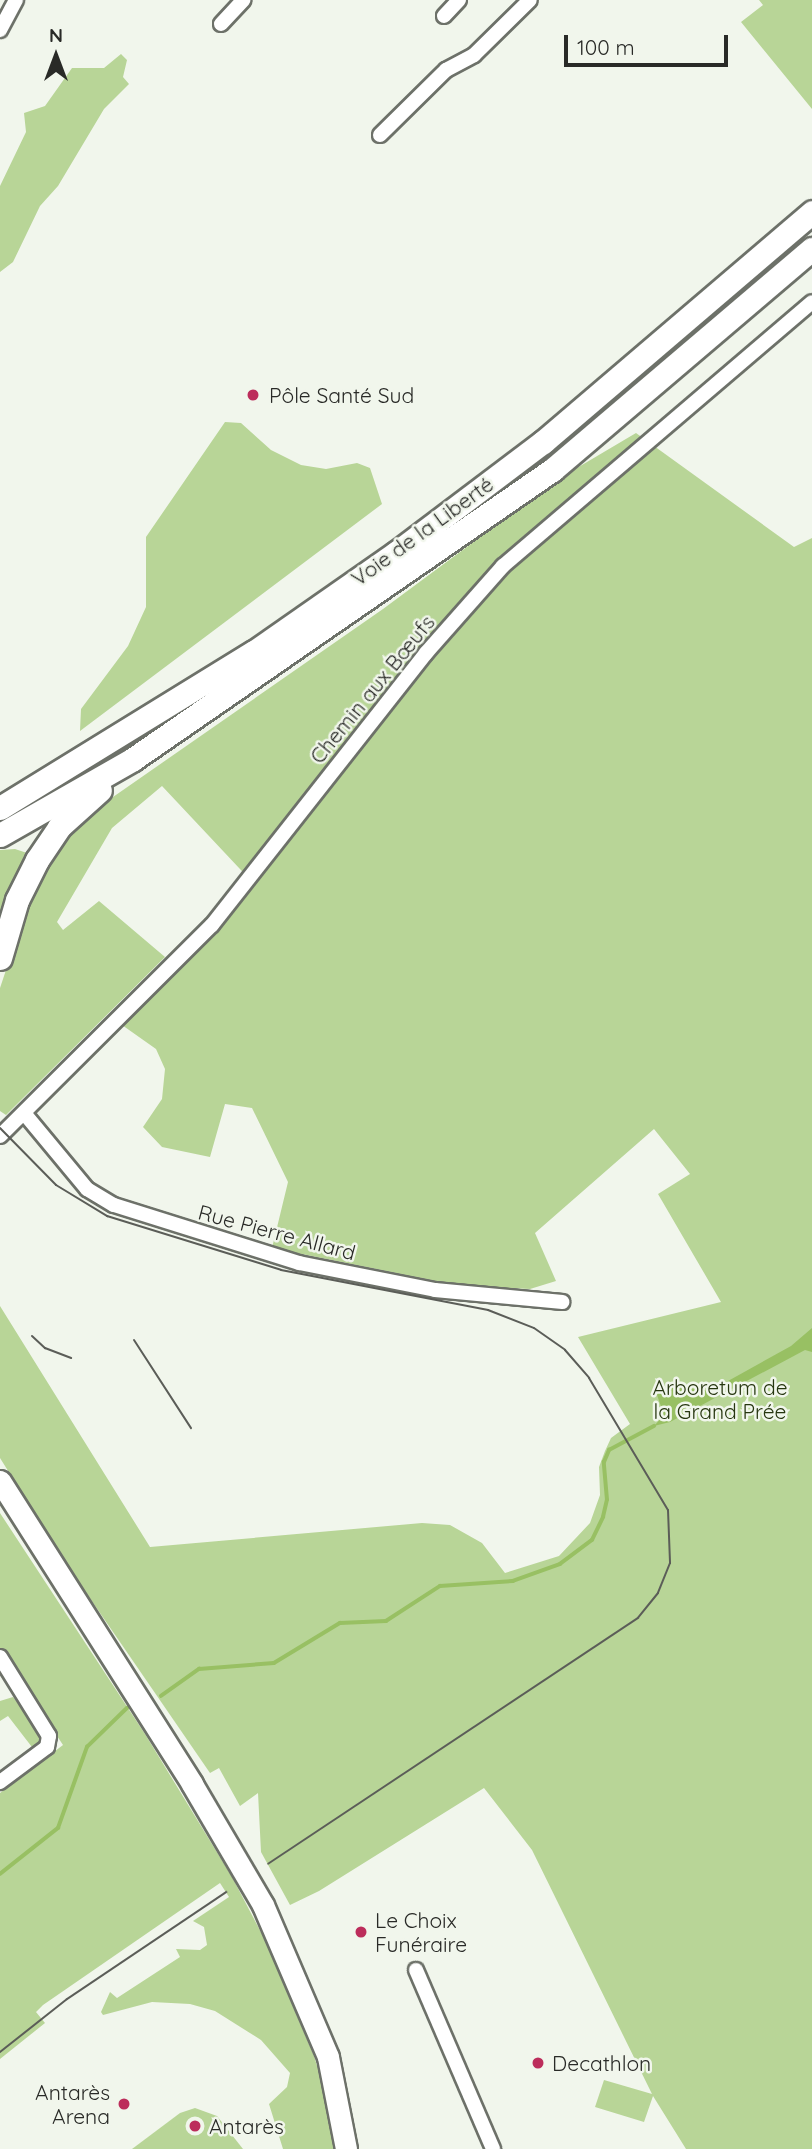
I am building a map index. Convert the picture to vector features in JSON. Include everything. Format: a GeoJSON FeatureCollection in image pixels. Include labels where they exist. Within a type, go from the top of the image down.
{"type":"FeatureCollection","features":[{"type":"Feature","properties":{"kind":"highway","name":"Voie de la Liberté"},"geometry":{"type":"LineString","coordinates":[[0,808],[254,652],[396,553],[543,442],[812,212]]}},
{"type":"Feature","properties":{"kind":"highway","name":"Voie de la Liberté"},"geometry":{"type":"LineString","coordinates":[[0,835],[133,760],[551,470],[812,249]]}},
{"type":"Feature","properties":{"kind":"highway"},"geometry":{"type":"LineString","coordinates":[[0,958],[17,900],[52,837],[133,760]]}},
{"type":"Feature","properties":{"kind":"main road"},"geometry":{"type":"LineString","coordinates":[[0,1481],[192,1784],[263,1905],[328,2057],[346,2149]]}},
{"type":"Feature","properties":{"kind":"street"},"geometry":{"type":"LineString","coordinates":[[0,30],[16,0]]}},
{"type":"Feature","properties":{"kind":"street"},"geometry":{"type":"LineString","coordinates":[[221,24],[243,0]]}},
{"type":"Feature","properties":{"kind":"street"},"geometry":{"type":"LineString","coordinates":[[444,16],[459,0]]}},
{"type":"Feature","properties":{"kind":"street"},"geometry":{"type":"LineString","coordinates":[[380,135],[446,70],[474,55],[530,0]]}},
{"type":"Feature","properties":{"kind":"street","name":"Chemin aux Bœufs"},"geometry":{"type":"LineString","coordinates":[[0,1136],[212,925],[426,653],[503,566],[812,302]]}},
{"type":"Feature","properties":{"kind":"street","name":"Rue Pierre Allard"},"geometry":{"type":"LineString","coordinates":[[24,1113],[87,1189],[114,1206],[299,1263],[435,1290],[562,1301]]}},
{"type":"Feature","properties":{"kind":"street"},"geometry":{"type":"LineString","coordinates":[[0,1657],[49,1736],[47,1747],[0,1782]]}},
{"type":"Feature","properties":{"kind":"street"},"geometry":{"type":"LineString","coordinates":[[416,1969],[492,2149]]}},
{"type":"Feature","properties":{"kind":"green space"},"geometry":{"type":"Polygon","coordinates":[[[759,0],[812,0],[812,109],[741,22],[763,5],[759,0]]]}},
{"type":"Feature","properties":{"kind":"green space"},"geometry":{"type":"Polygon","coordinates":[[[121,54],[127,60],[123,77],[129,84],[104,109],[58,186],[40,206],[13,262],[0,272],[0,186],[26,132],[24,113],[45,106],[72,68],[104,68],[121,54]]]}},
{"type":"Feature","properties":{"kind":"green space"},"geometry":{"type":"Polygon","coordinates":[[[225,422],[241,423],[271,450],[301,465],[326,469],[357,463],[370,468],[382,504],[80,731],[81,709],[128,646],[146,607],[146,537],[225,422]]]}},
{"type":"Feature","properties":{"kind":"green space","name":"Arboretum de la Grand Prée"},"geometry":{"type":"Polygon","coordinates":[[[636,433],[794,547],[812,538],[812,2149],[686,2149],[653,2096],[644,2122],[595,2107],[604,2080],[652,2094],[532,1850],[484,1788],[319,1891],[290,1905],[261,1852],[258,1793],[240,1806],[219,1768],[210,1773],[67,1565],[0,1458],[0,1306],[150,1547],[422,1523],[450,1525],[482,1543],[505,1573],[559,1556],[590,1523],[600,1495],[599,1467],[605,1451],[611,1438],[630,1424],[578,1337],[721,1302],[658,1194],[690,1174],[654,1129],[535,1233],[556,1281],[530,1289],[460,1286],[272,1248],[288,1182],[252,1108],[225,1104],[210,1157],[162,1147],[143,1127],[162,1099],[165,1069],[156,1049],[122,1025],[255,885],[162,786],[112,828],[57,922],[63,930],[99,901],[165,957],[6,1115],[0,1111],[0,988],[31,895],[48,860],[80,820],[383,609],[560,478],[636,433]]]}},
{"type":"Feature","properties":{"kind":"green space"},"geometry":{"type":"Polygon","coordinates":[[[15,849],[27,853],[9,888],[0,921],[0,850],[15,849]]]}},
{"type":"Feature","properties":{"kind":"green space"},"geometry":{"type":"Polygon","coordinates":[[[0,1513],[145,1734],[232,1877],[265,1940],[314,2056],[331,2109],[335,2149],[283,2149],[269,2104],[287,2087],[290,2073],[261,2040],[215,2011],[190,2004],[152,2002],[103,2015],[101,2012],[110,1992],[117,1998],[180,1957],[176,1949],[200,1950],[207,1945],[204,1927],[193,1921],[229,1897],[220,1883],[43,2005],[36,2012],[45,2023],[0,2059],[0,1793],[63,1745],[0,1650],[0,1513]]]}},
{"type":"Feature","properties":{"kind":"green space"},"geometry":{"type":"Polygon","coordinates":[[[13,1697],[42,1734],[35,1751],[8,1716],[0,1721],[0,1701],[13,1697]]]}},
{"type":"Feature","properties":{"kind":"green space","name":"Antarès"},"geometry":{"type":"Polygon","coordinates":[[[195,2108],[217,2116],[243,2149],[132,2149],[180,2113],[195,2108]]]}},
{"type":"Feature","properties":{"kind":"shaded area"},"geometry":{"type":"Polygon","coordinates":[[[812,1328],[812,1352],[805,1350],[670,1422],[654,1426],[664,1415],[657,1395],[662,1385],[710,1391],[791,1346],[812,1328]]]}},
{"type":"Feature","properties":{"kind":"waterway"},"geometry":{"type":"LineString","coordinates":[[161,1696],[199,1669],[274,1663],[340,1623],[386,1621],[440,1586],[513,1581],[560,1564],[592,1540],[603,1517],[607,1500],[604,1462],[609,1450],[654,1426]]}},
{"type":"Feature","properties":{"kind":"waterway"},"geometry":{"type":"LineString","coordinates":[[0,1874],[58,1828],[87,1747],[127,1708]]}},
{"type":"Feature","properties":{"kind":"tram line"},"geometry":{"type":"LineString","coordinates":[[0,1128],[56,1185],[107,1216],[281,1270],[488,1310],[534,1328],[565,1350],[589,1378],[668,1510],[670,1563],[658,1593],[638,1618],[268,1864]]}},
{"type":"Feature","properties":{"kind":"tram line"},"geometry":{"type":"LineString","coordinates":[[32,1336],[45,1348],[71,1358]]}},
{"type":"Feature","properties":{"kind":"tram line"},"geometry":{"type":"LineString","coordinates":[[134,1340],[191,1428]]}},
{"type":"Feature","properties":{"kind":"tram line"},"geometry":{"type":"LineString","coordinates":[[0,2052],[67,1999],[226,1892]]}},
{"type":"Feature","properties":{"kind":"place","name":"Pôle Santé Sud"},"geometry":{"type":"Point","coordinates":[253,395]}},
{"type":"Feature","properties":{"kind":"place","name":"Le Choix Funéraire"},"geometry":{"type":"Point","coordinates":[361,1932]}},
{"type":"Feature","properties":{"kind":"place","name":"Decathlon"},"geometry":{"type":"Point","coordinates":[538,2063]}},
{"type":"Feature","properties":{"kind":"place","name":"Antarès Arena"},"geometry":{"type":"Point","coordinates":[124,2104]}},
{"type":"Feature","properties":{"kind":"place","name":"Antarès"},"geometry":{"type":"Point","coordinates":[195,2126]}}]}
